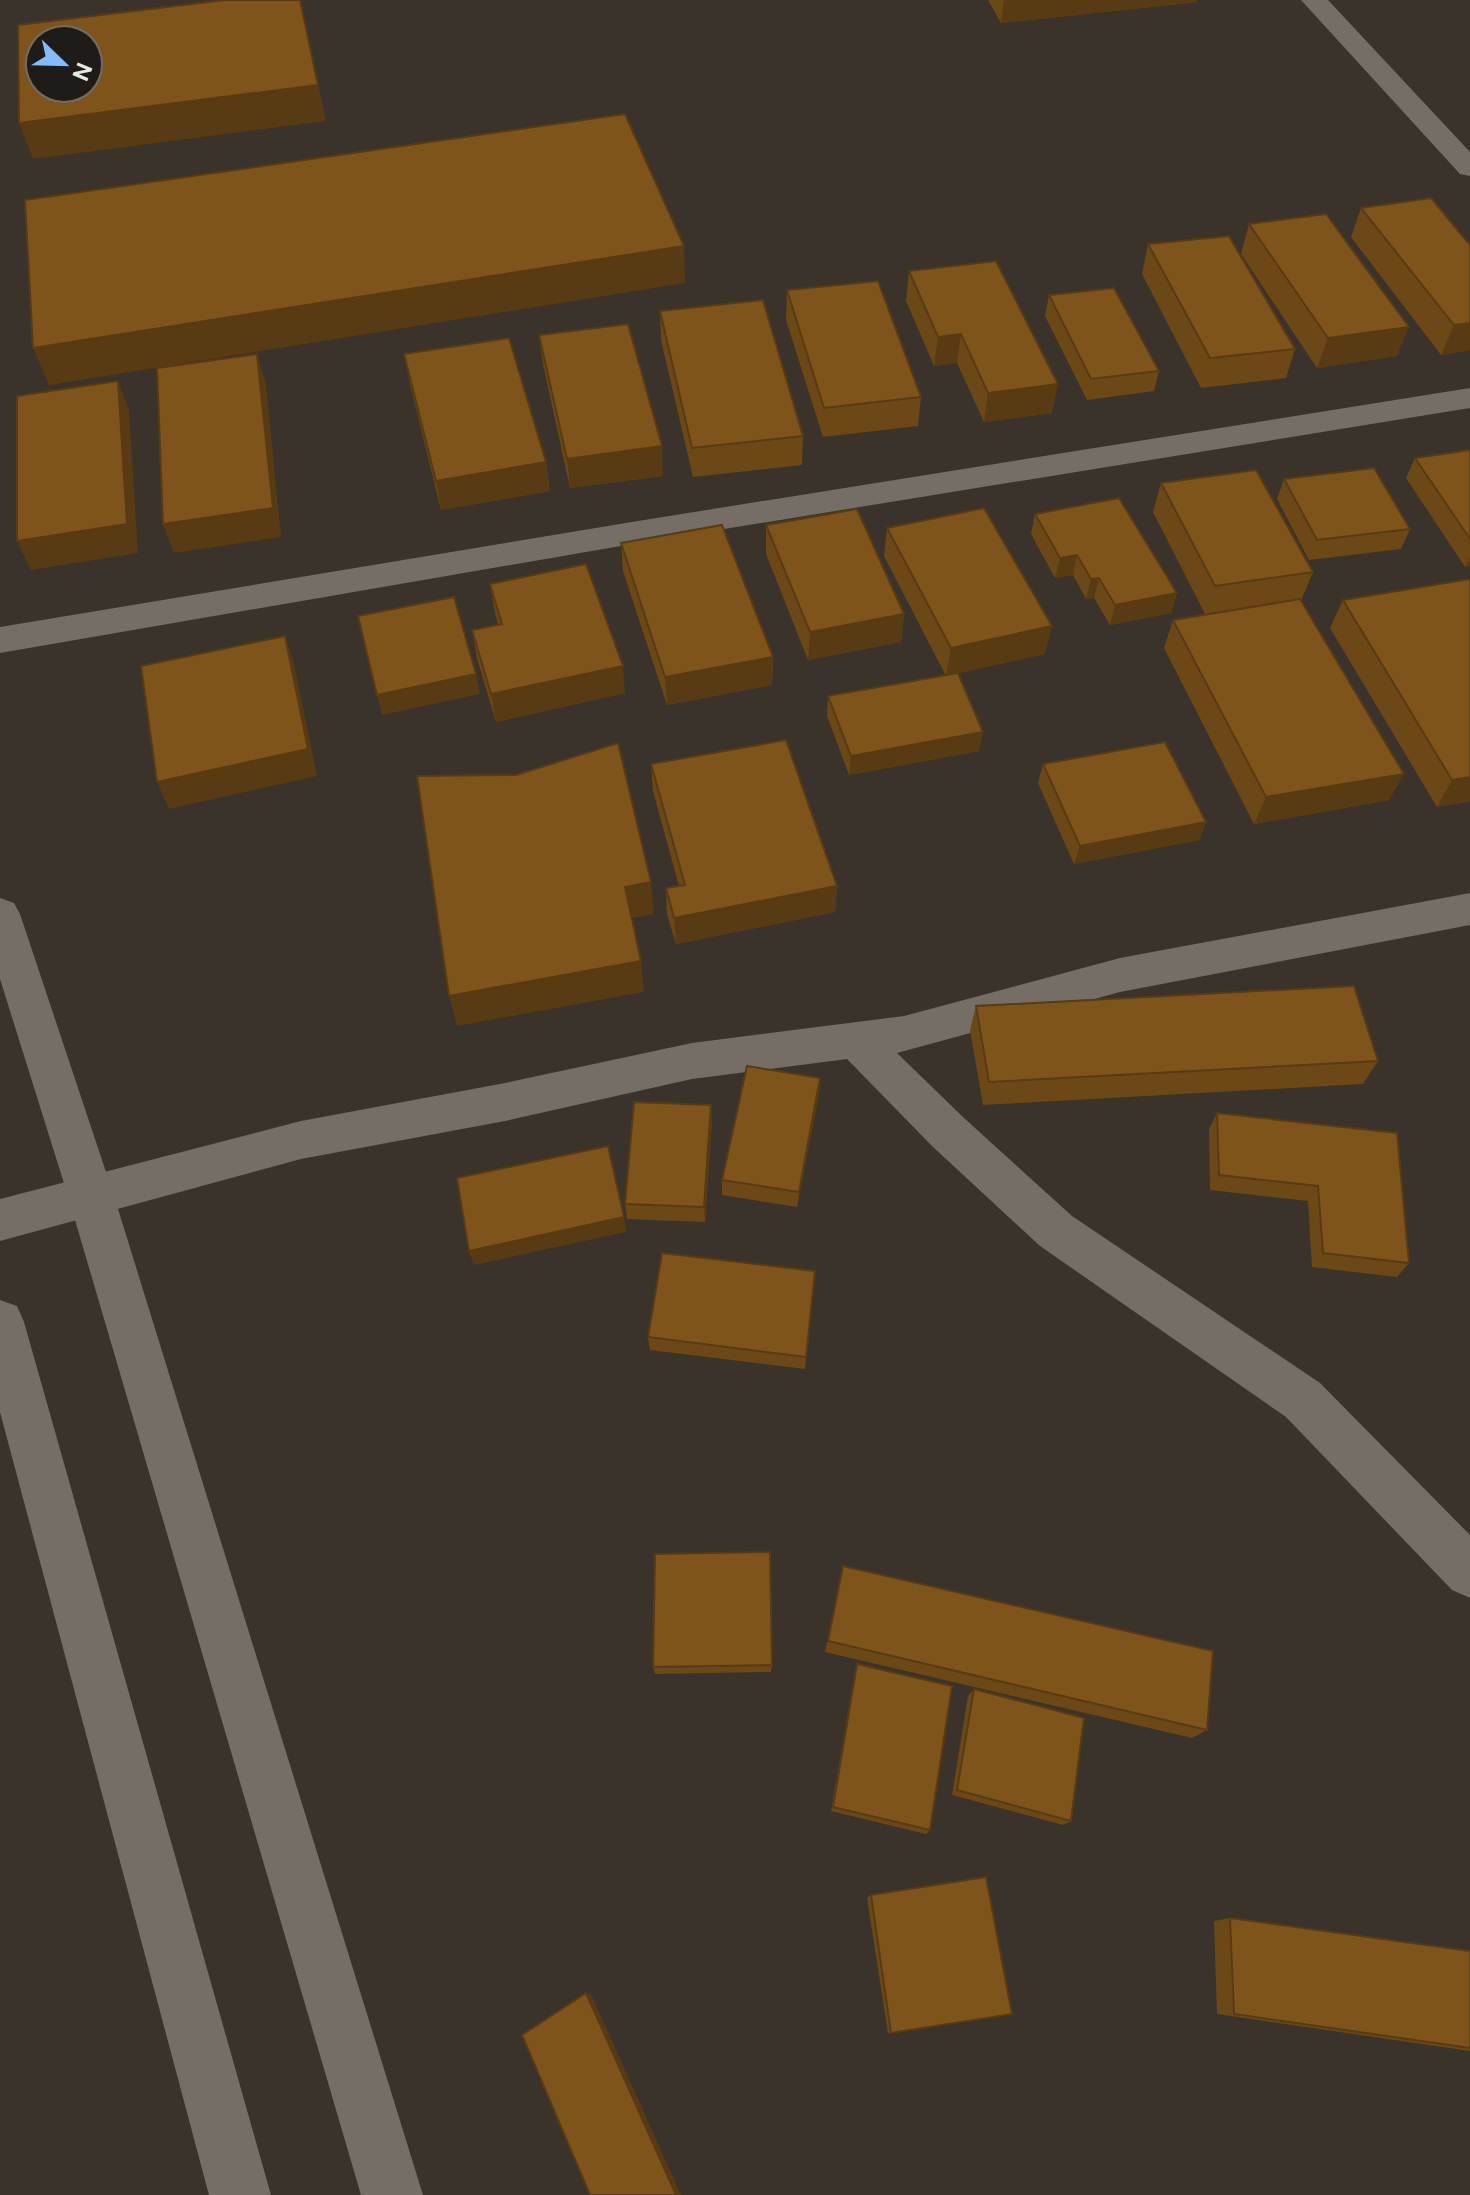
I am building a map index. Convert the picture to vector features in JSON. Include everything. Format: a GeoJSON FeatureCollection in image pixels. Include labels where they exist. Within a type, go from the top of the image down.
{"type":"FeatureCollection","features":[{"type":"Feature","properties":{"kind":"street"},"geometry":{"type":"LineString","coordinates":[[1314,0],[1470,168]]}},
{"type":"Feature","properties":{"kind":"street"},"geometry":{"type":"LineString","coordinates":[[0,640],[1470,398]]}},
{"type":"Feature","properties":{"kind":"street"},"geometry":{"type":"LineString","coordinates":[[0,1220],[301,1140],[505,1102],[692,1061],[904,1034],[1120,975],[1470,909]]}},
{"type":"Feature","properties":{"kind":"street"},"geometry":{"type":"LineString","coordinates":[[0,914],[91,1196],[392,2195]]}},
{"type":"Feature","properties":{"kind":"street"},"geometry":{"type":"LineString","coordinates":[[855,1039],[948,1132],[1056,1231],[1303,1400],[1470,1572]]}},
{"type":"Feature","properties":{"kind":"street"},"geometry":{"type":"LineString","coordinates":[[0,1322],[240,2195]]}},
{"type":"Feature","properties":{"kind":"building"},"geometry":{"type":"Polygon","coordinates":[[[225,0],[300,0],[318,85],[19,123],[18,25],[24,24],[24,104],[104,104],[104,24],[26,24],[225,0]]]}},
{"type":"Feature","properties":{"kind":"building"},"geometry":{"type":"Polygon","coordinates":[[[625,114],[684,246],[33,348],[25,200],[625,114]]]}},
{"type":"Feature","properties":{"kind":"building"},"geometry":{"type":"Polygon","coordinates":[[[1431,198],[1470,245],[1470,323],[1454,325],[1361,208],[1431,198]]]}},
{"type":"Feature","properties":{"kind":"building"},"geometry":{"type":"Polygon","coordinates":[[[1326,214],[1409,327],[1328,338],[1249,224],[1326,214]]]}},
{"type":"Feature","properties":{"kind":"building"},"geometry":{"type":"Polygon","coordinates":[[[1229,236],[1295,349],[1210,358],[1148,244],[1229,236]]]}},
{"type":"Feature","properties":{"kind":"building"},"geometry":{"type":"Polygon","coordinates":[[[996,261],[1058,384],[988,393],[961,334],[938,337],[909,271],[996,261]]]}},
{"type":"Feature","properties":{"kind":"building"},"geometry":{"type":"Polygon","coordinates":[[[878,281],[921,397],[824,408],[787,290],[878,281]]]}},
{"type":"Feature","properties":{"kind":"building"},"geometry":{"type":"Polygon","coordinates":[[[1114,288],[1159,371],[1091,379],[1049,295],[1114,288]]]}},
{"type":"Feature","properties":{"kind":"building"},"geometry":{"type":"Polygon","coordinates":[[[763,300],[803,436],[692,448],[660,311],[763,300]]]}},
{"type":"Feature","properties":{"kind":"building"},"geometry":{"type":"Polygon","coordinates":[[[628,324],[662,446],[567,459],[539,335],[628,324]]]}},
{"type":"Feature","properties":{"kind":"building"},"geometry":{"type":"Polygon","coordinates":[[[509,338],[546,462],[436,481],[404,354],[509,338]]]}},
{"type":"Feature","properties":{"kind":"building"},"geometry":{"type":"Polygon","coordinates":[[[257,354],[273,508],[163,524],[157,368],[257,354]]]}},
{"type":"Feature","properties":{"kind":"building"},"geometry":{"type":"Polygon","coordinates":[[[118,381],[127,524],[17,541],[17,396],[118,381]]]}},
{"type":"Feature","properties":{"kind":"building"},"geometry":{"type":"Polygon","coordinates":[[[1470,450],[1470,539],[1415,458],[1470,450]]]}},
{"type":"Feature","properties":{"kind":"building"},"geometry":{"type":"Polygon","coordinates":[[[1374,468],[1410,529],[1317,540],[1284,479],[1374,468]]]}},
{"type":"Feature","properties":{"kind":"building"},"geometry":{"type":"Polygon","coordinates":[[[1256,470],[1313,572],[1215,586],[1161,483],[1256,470]]]}},
{"type":"Feature","properties":{"kind":"building"},"geometry":{"type":"Polygon","coordinates":[[[1119,498],[1177,593],[1115,605],[1099,578],[1091,579],[1077,555],[1060,558],[1035,514],[1119,498]]]}},
{"type":"Feature","properties":{"kind":"building"},"geometry":{"type":"Polygon","coordinates":[[[984,508],[1052,626],[951,648],[887,528],[984,508]]]}},
{"type":"Feature","properties":{"kind":"building"},"geometry":{"type":"Polygon","coordinates":[[[857,509],[904,614],[810,632],[766,525],[857,509]]]}},
{"type":"Feature","properties":{"kind":"building"},"geometry":{"type":"Polygon","coordinates":[[[722,525],[773,657],[665,677],[621,543],[722,525]]]}},
{"type":"Feature","properties":{"kind":"building"},"geometry":{"type":"Polygon","coordinates":[[[586,564],[623,666],[491,694],[472,630],[502,624],[490,584],[586,564]]]}},
{"type":"Feature","properties":{"kind":"building"},"geometry":{"type":"Polygon","coordinates":[[[1470,579],[1470,777],[1452,780],[1343,600],[1470,579]]]}},
{"type":"Feature","properties":{"kind":"building"},"geometry":{"type":"Polygon","coordinates":[[[454,597],[476,674],[377,695],[358,616],[454,597]]]}},
{"type":"Feature","properties":{"kind":"building"},"geometry":{"type":"Polygon","coordinates":[[[1300,599],[1404,774],[1266,797],[1173,620],[1300,599]]]}},
{"type":"Feature","properties":{"kind":"building"},"geometry":{"type":"Polygon","coordinates":[[[285,636],[308,749],[157,782],[141,666],[285,636]]]}},
{"type":"Feature","properties":{"kind":"building"},"geometry":{"type":"Polygon","coordinates":[[[958,673],[983,732],[851,756],[828,696],[958,673]]]}},
{"type":"Feature","properties":{"kind":"building"},"geometry":{"type":"Polygon","coordinates":[[[786,740],[837,886],[674,918],[666,888],[685,885],[651,764],[786,740]]]}},
{"type":"Feature","properties":{"kind":"building"},"geometry":{"type":"Polygon","coordinates":[[[1165,742],[1206,822],[1080,846],[1043,764],[1165,742]]]}},
{"type":"Feature","properties":{"kind":"building"},"geometry":{"type":"Polygon","coordinates":[[[618,743],[651,882],[625,887],[641,961],[449,996],[417,776],[516,775],[618,743]]]}},
{"type":"Feature","properties":{"kind":"building"},"geometry":{"type":"Polygon","coordinates":[[[1354,986],[1378,1061],[989,1082],[976,1006],[1354,986]]]}},
{"type":"Feature","properties":{"kind":"building"},"geometry":{"type":"Polygon","coordinates":[[[747,1066],[820,1078],[799,1192],[722,1180],[747,1066]]]}},
{"type":"Feature","properties":{"kind":"building"},"geometry":{"type":"Polygon","coordinates":[[[634,1102],[711,1105],[704,1207],[625,1204],[634,1102]]]}},
{"type":"Feature","properties":{"kind":"building"},"geometry":{"type":"Polygon","coordinates":[[[1217,1113],[1397,1133],[1409,1263],[1323,1253],[1318,1186],[1219,1175],[1217,1113]]]}},
{"type":"Feature","properties":{"kind":"building"},"geometry":{"type":"Polygon","coordinates":[[[608,1146],[624,1217],[469,1251],[457,1178],[608,1146]]]}},
{"type":"Feature","properties":{"kind":"building"},"geometry":{"type":"Polygon","coordinates":[[[662,1253],[815,1271],[806,1357],[648,1337],[662,1253]]]}},
{"type":"Feature","properties":{"kind":"building"},"geometry":{"type":"Polygon","coordinates":[[[770,1552],[772,1665],[653,1667],[655,1554],[770,1552]]]}},
{"type":"Feature","properties":{"kind":"building"},"geometry":{"type":"Polygon","coordinates":[[[843,1566],[1213,1651],[1207,1730],[828,1641],[843,1566]]]}},
{"type":"Feature","properties":{"kind":"building"},"geometry":{"type":"Polygon","coordinates":[[[857,1664],[952,1686],[930,1830],[833,1807],[857,1664]]]}},
{"type":"Feature","properties":{"kind":"building"},"geometry":{"type":"Polygon","coordinates":[[[974,1689],[1084,1718],[1071,1821],[957,1790],[974,1689]]]}},
{"type":"Feature","properties":{"kind":"building"},"geometry":{"type":"Polygon","coordinates":[[[986,1877],[1012,2014],[891,2033],[871,1895],[986,1877]]]}},
{"type":"Feature","properties":{"kind":"building"},"geometry":{"type":"Polygon","coordinates":[[[1230,1918],[1470,1951],[1470,2048],[1234,2014],[1230,1918]]]}},
{"type":"Feature","properties":{"kind":"building"},"geometry":{"type":"Polygon","coordinates":[[[586,1993],[676,2195],[590,2195],[522,2035],[586,1993]]]}}]}
